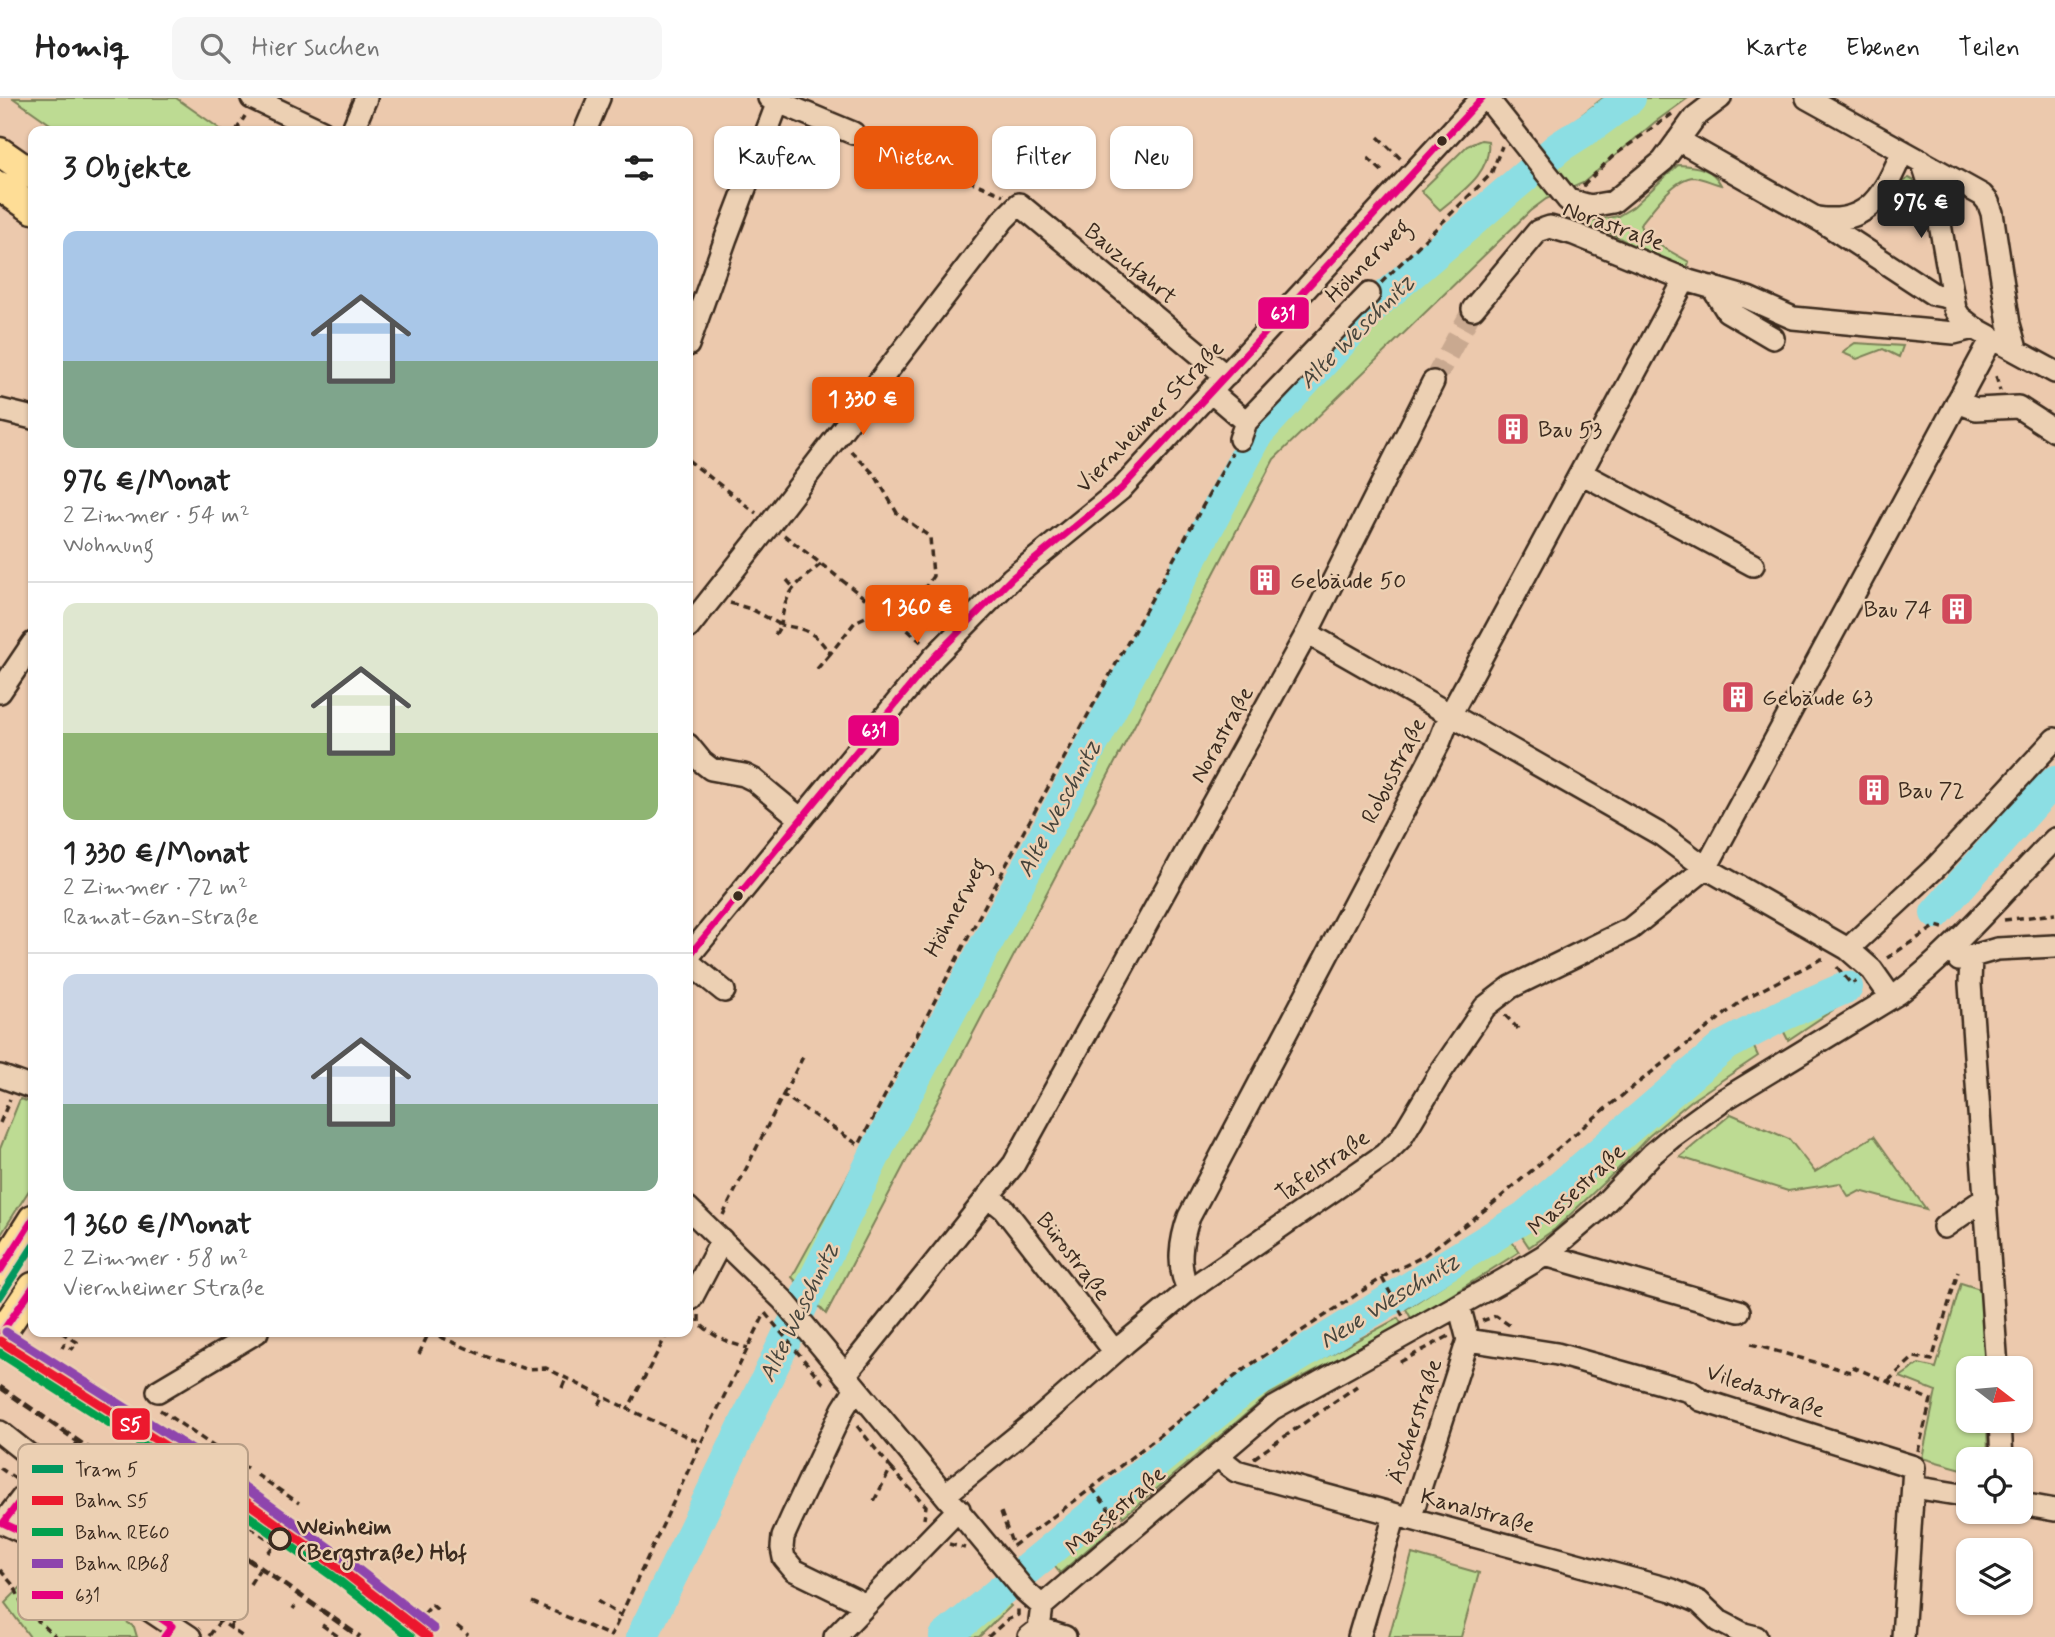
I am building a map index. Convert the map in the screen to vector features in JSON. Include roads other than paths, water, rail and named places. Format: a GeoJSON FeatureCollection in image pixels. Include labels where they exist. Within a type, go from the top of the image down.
{"type":"FeatureCollection","features":[{"type":"Feature","properties":{"kind":"main road"},"geometry":{"type":"LineString","coordinates":[[0,152],[28,172]]}},
{"type":"Feature","properties":{"kind":"main road"},"geometry":{"type":"LineString","coordinates":[[3,193],[28,206]]}},
{"type":"Feature","properties":{"kind":"main road"},"geometry":{"type":"LineString","coordinates":[[0,1271],[28,1227]]}},
{"type":"Feature","properties":{"kind":"main road"},"geometry":{"type":"LineString","coordinates":[[0,1335],[28,1295]]}},
{"type":"Feature","properties":{"kind":"street"},"geometry":{"type":"LineString","coordinates":[[252,98],[311,126]]}},
{"type":"Feature","properties":{"kind":"street"},"geometry":{"type":"LineString","coordinates":[[354,126],[366,98]]}},
{"type":"Feature","properties":{"kind":"street"},"geometry":{"type":"LineString","coordinates":[[587,126],[599,98]]}},
{"type":"Feature","properties":{"kind":"street","name":"Viernheimer Straße"},"geometry":{"type":"LineString","coordinates":[[693,953],[936,654],[1012,578],[1121,489],[1482,98]]}},
{"type":"Feature","properties":{"kind":"street"},"geometry":{"type":"LineString","coordinates":[[1487,98],[1562,192],[1590,206],[1613,202],[1663,161],[1695,117],[1720,98]]}},
{"type":"Feature","properties":{"kind":"street"},"geometry":{"type":"LineString","coordinates":[[1807,98],[1982,195],[1988,202],[1993,213],[2009,324],[2016,349]]}},
{"type":"Feature","properties":{"kind":"street"},"geometry":{"type":"LineString","coordinates":[[693,331],[774,100],[853,133]]}},
{"type":"Feature","properties":{"kind":"street"},"geometry":{"type":"LineString","coordinates":[[1678,140],[1816,218],[1933,294],[1952,298]]}},
{"type":"Feature","properties":{"kind":"street"},"geometry":{"type":"LineString","coordinates":[[1816,218],[1849,218],[1862,212],[1877,199],[1912,156]]}},
{"type":"Feature","properties":{"kind":"street"},"geometry":{"type":"LineString","coordinates":[[1912,156],[1937,207],[1952,298],[1960,317],[1983,333],[2055,372]]}},
{"type":"Feature","properties":{"kind":"street","name":"Bauzufahrt"},"geometry":{"type":"LineString","coordinates":[[693,621],[771,524],[1003,220],[1019,204],[1226,376]]}},
{"type":"Feature","properties":{"kind":"street","name":"Norastraße"},"geometry":{"type":"LineString","coordinates":[[1473,309],[1538,231],[1546,227],[1574,234],[1687,282]]}},
{"type":"Feature","properties":{"kind":"street"},"geometry":{"type":"LineString","coordinates":[[1687,282],[1748,298],[1793,318],[1954,333],[1983,333]]}},
{"type":"Feature","properties":{"kind":"street","name":"Robusstraße"},"geometry":{"type":"LineString","coordinates":[[1189,1290],[1182,1261],[1182,1237],[1189,1217],[1439,743],[1450,715],[1680,289],[1687,282]]}},
{"type":"Feature","properties":{"kind":"street"},"geometry":{"type":"LineString","coordinates":[[1712,287],[1727,311],[1773,338]]}},
{"type":"Feature","properties":{"kind":"street","name":"Höhnerweg"},"geometry":{"type":"LineString","coordinates":[[1212,393],[1243,431],[1369,294]]}},
{"type":"Feature","properties":{"kind":"street"},"geometry":{"type":"LineString","coordinates":[[1706,868],[1957,402],[1983,333]]}},
{"type":"Feature","properties":{"kind":"street","name":"Norastraße"},"geometry":{"type":"LineString","coordinates":[[866,1605],[799,1574],[785,1558],[782,1548],[783,1537],[797,1505],[843,1409],[851,1381],[1014,1164],[1307,633],[1433,382]]}},
{"type":"Feature","properties":{"kind":"street"},"geometry":{"type":"LineString","coordinates":[[1957,402],[1976,409],[2018,407],[2055,431]]}},
{"type":"Feature","properties":{"kind":"street"},"geometry":{"type":"LineString","coordinates":[[0,410],[28,417]]}},
{"type":"Feature","properties":{"kind":"street"},"geometry":{"type":"LineString","coordinates":[[1581,473],[1754,565]]}},
{"type":"Feature","properties":{"kind":"street"},"geometry":{"type":"LineString","coordinates":[[1307,633],[1663,836],[1706,868],[1848,949],[1895,995],[1952,962],[1971,956],[1997,949],[2055,946]]}},
{"type":"Feature","properties":{"kind":"street"},"geometry":{"type":"LineString","coordinates":[[0,692],[28,650]]}},
{"type":"Feature","properties":{"kind":"street"},"geometry":{"type":"LineString","coordinates":[[1848,949],[1936,867],[2055,740]]}},
{"type":"Feature","properties":{"kind":"street"},"geometry":{"type":"LineString","coordinates":[[693,751],[711,769],[744,775],[754,780],[801,818]]}},
{"type":"Feature","properties":{"kind":"street","name":"Massestraße"},"geometry":{"type":"LineString","coordinates":[[1042,1606],[1272,1409],[1545,1255],[1598,1210],[1672,1137],[1720,1102],[1895,995],[1926,972],[2055,839]]}},
{"type":"Feature","properties":{"kind":"street","name":"Tafelstraße"},"geometry":{"type":"LineString","coordinates":[[835,1637],[866,1605],[953,1501],[1042,1416],[1189,1290],[1384,1155],[1401,1138],[1440,1073],[1485,1007],[1511,987],[1533,975],[1630,929],[1706,868]]}},
{"type":"Feature","properties":{"kind":"street"},"geometry":{"type":"LineString","coordinates":[[1971,956],[1970,982],[1996,1356]]}},
{"type":"Feature","properties":{"kind":"street"},"geometry":{"type":"LineString","coordinates":[[693,963],[724,991]]}},
{"type":"Feature","properties":{"kind":"street","name":"Bürostraße"},"geometry":{"type":"LineString","coordinates":[[988,1196],[1004,1209],[1115,1352]]}},
{"type":"Feature","properties":{"kind":"street"},"geometry":{"type":"LineString","coordinates":[[1944,1227],[1986,1198]]}},
{"type":"Feature","properties":{"kind":"street"},"geometry":{"type":"LineString","coordinates":[[693,1213],[783,1300],[953,1501],[1010,1556],[1022,1597],[1042,1606],[1034,1633],[1065,1637]]}},
{"type":"Feature","properties":{"kind":"street"},"geometry":{"type":"LineString","coordinates":[[693,1290],[718,1236]]}},
{"type":"Feature","properties":{"kind":"street"},"geometry":{"type":"LineString","coordinates":[[1545,1255],[1739,1311]]}},
{"type":"Feature","properties":{"kind":"street"},"geometry":{"type":"LineString","coordinates":[[1459,1305],[1466,1333]]}},
{"type":"Feature","properties":{"kind":"street","name":"Viledastraße"},"geometry":{"type":"LineString","coordinates":[[1466,1333],[1557,1354],[1689,1391],[1701,1400],[1956,1492]]}},
{"type":"Feature","properties":{"kind":"street","name":"Äscherstraße"},"geometry":{"type":"LineString","coordinates":[[1359,1637],[1466,1333]]}},
{"type":"Feature","properties":{"kind":"street"},"geometry":{"type":"LineString","coordinates":[[159,1400],[250,1337]]}},
{"type":"Feature","properties":{"kind":"street"},"geometry":{"type":"LineString","coordinates":[[0,1432],[18,1446]]}},
{"type":"Feature","properties":{"kind":"street","name":"Kanalstraße"},"geometry":{"type":"LineString","coordinates":[[1220,1455],[1236,1471],[1672,1590],[1699,1602],[1716,1629],[1756,1637]]}},
{"type":"Feature","properties":{"kind":"street"},"geometry":{"type":"LineString","coordinates":[[1903,1637],[1914,1477]]}},
{"type":"Feature","properties":{"kind":"street"},"geometry":{"type":"LineString","coordinates":[[2,1524],[18,1493]]}},
{"type":"Feature","properties":{"kind":"street"},"geometry":{"type":"LineString","coordinates":[[2033,1506],[2055,1510]]}},
{"type":"Feature","properties":{"kind":"street"},"geometry":{"type":"LineString","coordinates":[[158,1620],[175,1633]]}},
{"type":"Feature","properties":{"kind":"waterway","name":"Alte Weschnitz"},"geometry":{"type":"LineString","coordinates":[[642,1637],[881,1142],[1258,433],[1377,303],[1559,147],[1630,98]]}},
{"type":"Feature","properties":{"kind":"waterway","name":"Neue Weschnitz"},"geometry":{"type":"LineString","coordinates":[[1936,913],[2055,782]]}},
{"type":"Feature","properties":{"kind":"waterway","name":"Neue Weschnitz"},"geometry":{"type":"LineString","coordinates":[[945,1637],[1242,1391],[1526,1216],[1724,1046],[1783,1015],[1847,987]]}},
{"type":"Feature","properties":{"kind":"tunnel"},"geometry":{"type":"LineString","coordinates":[[1433,382],[1473,309]]}},
{"type":"Feature","properties":{"kind":"railway"},"geometry":{"type":"LineString","coordinates":[[0,1387],[82,1444]]}},
{"type":"Feature","properties":{"kind":"railway"},"geometry":{"type":"LineString","coordinates":[[248,1559],[360,1637]]}},
{"type":"Feature","properties":{"kind":"tram line","name":"5"},"geometry":{"type":"LineString","coordinates":[[0,1297],[28,1254]]}},
{"type":"Feature","properties":{"kind":"rail line","name":"RB68"},"geometry":{"type":"LineString","coordinates":[[6,1332],[183,1444]]}},
{"type":"Feature","properties":{"kind":"rail line","name":"S5"},"geometry":{"type":"LineString","coordinates":[[0,1341],[163,1444]]}},
{"type":"Feature","properties":{"kind":"rail line","name":"RE60"},"geometry":{"type":"LineString","coordinates":[[0,1353],[143,1444]]}},
{"type":"Feature","properties":{"kind":"rail line","name":"RB68"},"geometry":{"type":"LineString","coordinates":[[248,1490],[346,1560],[434,1629]]}},
{"type":"Feature","properties":{"kind":"rail line","name":"S5"},"geometry":{"type":"LineString","coordinates":[[248,1503],[428,1637]]}},
{"type":"Feature","properties":{"kind":"rail line","name":"RE60"},"geometry":{"type":"LineString","coordinates":[[248,1516],[334,1577],[411,1637]]}},
{"type":"Feature","properties":{"kind":"place","name":"Bau 53"},"geometry":{"type":"Point","coordinates":[1513,429]}},
{"type":"Feature","properties":{"kind":"place","name":"Gebäude 50"},"geometry":{"type":"Point","coordinates":[1265,580]}},
{"type":"Feature","properties":{"kind":"place","name":"Bau 74"},"geometry":{"type":"Point","coordinates":[1957,609]}},
{"type":"Feature","properties":{"kind":"place","name":"Gebäude 63"},"geometry":{"type":"Point","coordinates":[1738,697]}},
{"type":"Feature","properties":{"kind":"place","name":"Bau 72"},"geometry":{"type":"Point","coordinates":[1874,790]}},
{"type":"Feature","properties":{"kind":"place","name":"Weinheim (Bergstraße) Hbf"},"geometry":{"type":"Point","coordinates":[280,1539]}}]}
